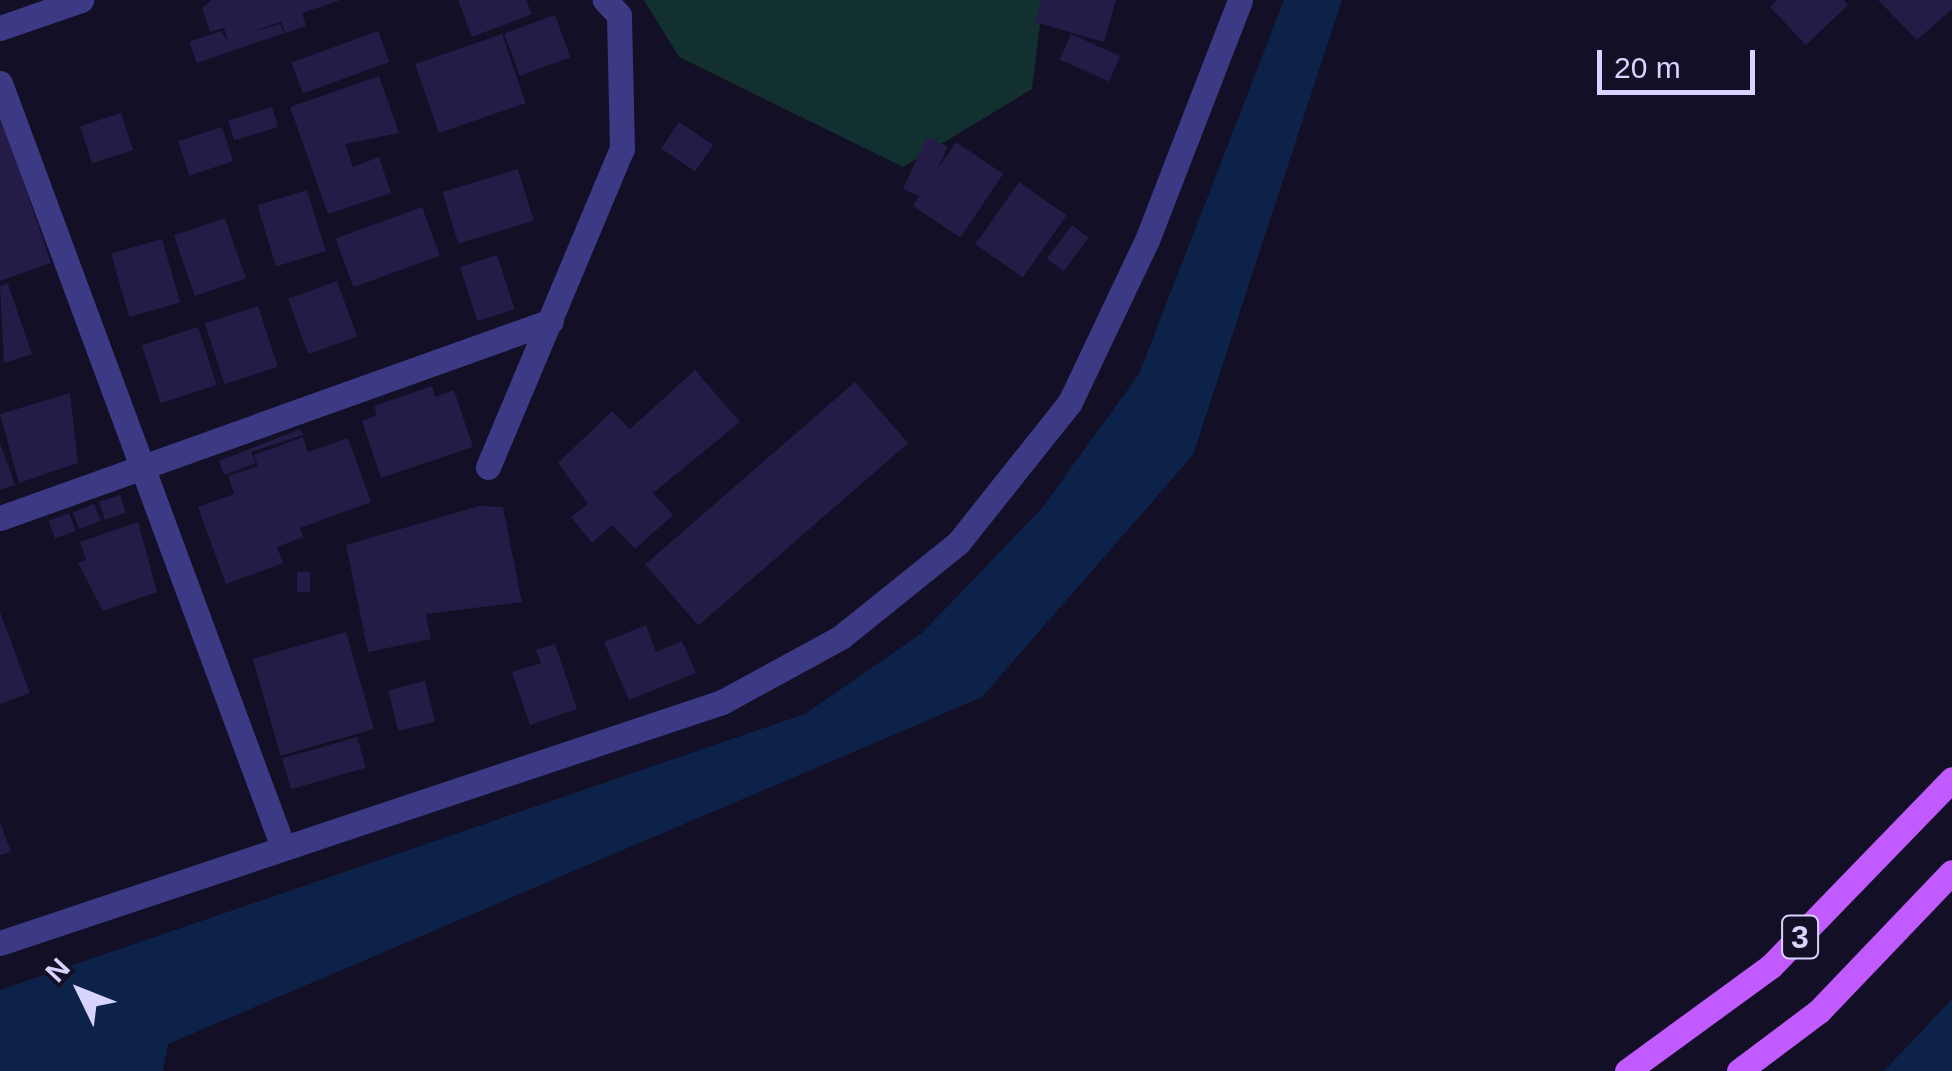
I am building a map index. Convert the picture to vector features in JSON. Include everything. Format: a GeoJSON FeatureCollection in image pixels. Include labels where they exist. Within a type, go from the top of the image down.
{"type":"FeatureCollection","features":[{"type":"Feature","properties":{"kind":"main road","name":"3"},"geometry":{"type":"LineString","coordinates":[[1627,1071],[1772,966],[1952,779]]}},
{"type":"Feature","properties":{"kind":"main road","name":"3"},"geometry":{"type":"LineString","coordinates":[[1740,1071],[1819,1010],[1952,872]]}},
{"type":"Feature","properties":{"kind":"street"},"geometry":{"type":"LineString","coordinates":[[0,28],[81,0]]}},
{"type":"Feature","properties":{"kind":"street"},"geometry":{"type":"LineString","coordinates":[[488,467],[622,149],[619,15],[605,0]]}},
{"type":"Feature","properties":{"kind":"street"},"geometry":{"type":"LineString","coordinates":[[0,943],[281,842],[722,702],[841,637],[958,543],[1070,402],[1147,240],[1240,0]]}},
{"type":"Feature","properties":{"kind":"street"},"geometry":{"type":"LineString","coordinates":[[0,82],[281,842]]}},
{"type":"Feature","properties":{"kind":"street"},"geometry":{"type":"LineString","coordinates":[[0,518],[550,321]]}},
{"type":"Feature","properties":{"kind":"green space"},"geometry":{"type":"Polygon","coordinates":[[[644,0],[1043,0],[1032,89],[903,167],[679,57],[644,0]]]}},
{"type":"Feature","properties":{"kind":"water"},"geometry":{"type":"Polygon","coordinates":[[[1284,0],[1342,0],[1193,455],[982,697],[168,1044],[163,1071],[0,1071],[0,990],[805,714],[922,633],[1042,508],[1139,374],[1284,0]]]}},
{"type":"Feature","properties":{"kind":"water"},"geometry":{"type":"Polygon","coordinates":[[[1952,999],[1952,1071],[1884,1071],[1952,999]]]}},
{"type":"Feature","properties":{"kind":"building"},"geometry":{"type":"Polygon","coordinates":[[[212,0],[338,1],[302,13],[306,26],[285,33],[281,22],[251,32],[280,24],[284,33],[197,63],[189,42],[221,31],[228,42],[224,28],[210,32],[202,8],[212,0]]]}},
{"type":"Feature","properties":{"kind":"building"},"geometry":{"type":"Polygon","coordinates":[[[458,0],[526,0],[532,14],[472,37],[458,0]]]}},
{"type":"Feature","properties":{"kind":"building"},"geometry":{"type":"Polygon","coordinates":[[[1041,0],[1116,0],[1104,42],[1035,22],[1041,0]]]}},
{"type":"Feature","properties":{"kind":"building"},"geometry":{"type":"Polygon","coordinates":[[[1777,0],[1844,0],[1848,5],[1806,45],[1770,7],[1777,0]]]}},
{"type":"Feature","properties":{"kind":"building"},"geometry":{"type":"Polygon","coordinates":[[[1878,0],[1952,0],[1952,9],[1917,40],[1878,0]]]}},
{"type":"Feature","properties":{"kind":"building"},"geometry":{"type":"Polygon","coordinates":[[[555,15],[570,57],[520,76],[504,33],[555,15]]]}},
{"type":"Feature","properties":{"kind":"building"},"geometry":{"type":"Polygon","coordinates":[[[378,31],[389,62],[303,93],[292,62],[378,31]]]}},
{"type":"Feature","properties":{"kind":"building"},"geometry":{"type":"Polygon","coordinates":[[[502,34],[526,103],[439,133],[415,64],[502,34]]]}},
{"type":"Feature","properties":{"kind":"building"},"geometry":{"type":"Polygon","coordinates":[[[1071,34],[1120,56],[1109,82],[1060,60],[1071,34]]]}},
{"type":"Feature","properties":{"kind":"building"},"geometry":{"type":"Polygon","coordinates":[[[379,76],[399,133],[345,144],[353,167],[379,157],[391,193],[328,214],[290,107],[379,76]]]}},
{"type":"Feature","properties":{"kind":"building"},"geometry":{"type":"Polygon","coordinates":[[[272,107],[278,127],[234,141],[228,120],[272,107]]]}},
{"type":"Feature","properties":{"kind":"building"},"geometry":{"type":"Polygon","coordinates":[[[0,113],[51,263],[0,281],[0,113]]]}},
{"type":"Feature","properties":{"kind":"building"},"geometry":{"type":"Polygon","coordinates":[[[121,113],[133,150],[92,163],[80,126],[121,113]]]}},
{"type":"Feature","properties":{"kind":"building"},"geometry":{"type":"Polygon","coordinates":[[[679,122],[713,145],[695,171],[661,149],[679,122]]]}},
{"type":"Feature","properties":{"kind":"building"},"geometry":{"type":"Polygon","coordinates":[[[222,127],[233,161],[189,175],[178,141],[222,127]]]}},
{"type":"Feature","properties":{"kind":"building"},"geometry":{"type":"Polygon","coordinates":[[[927,137],[948,147],[924,198],[903,189],[927,137]]]}},
{"type":"Feature","properties":{"kind":"building"},"geometry":{"type":"Polygon","coordinates":[[[956,142],[1003,174],[960,238],[913,206],[956,142]]]}},
{"type":"Feature","properties":{"kind":"building"},"geometry":{"type":"Polygon","coordinates":[[[518,169],[534,221],[458,244],[442,192],[518,169]]]}},
{"type":"Feature","properties":{"kind":"building"},"geometry":{"type":"Polygon","coordinates":[[[1019,182],[1067,215],[1023,278],[975,244],[1019,182]]]}},
{"type":"Feature","properties":{"kind":"building"},"geometry":{"type":"Polygon","coordinates":[[[307,190],[326,251],[276,266],[257,205],[307,190]]]}},
{"type":"Feature","properties":{"kind":"building"},"geometry":{"type":"Polygon","coordinates":[[[422,207],[440,256],[353,287],[336,238],[422,207]]]}},
{"type":"Feature","properties":{"kind":"building"},"geometry":{"type":"Polygon","coordinates":[[[225,218],[246,279],[195,296],[174,236],[225,218]]]}},
{"type":"Feature","properties":{"kind":"building"},"geometry":{"type":"Polygon","coordinates":[[[1072,225],[1089,238],[1063,271],[1047,259],[1072,225]]]}},
{"type":"Feature","properties":{"kind":"building"},"geometry":{"type":"Polygon","coordinates":[[[162,239],[180,302],[129,317],[111,254],[162,239]]]}},
{"type":"Feature","properties":{"kind":"building"},"geometry":{"type":"Polygon","coordinates":[[[497,255],[515,309],[478,321],[460,267],[497,255]]]}},
{"type":"Feature","properties":{"kind":"building"},"geometry":{"type":"Polygon","coordinates":[[[337,281],[357,336],[308,354],[288,299],[337,281]]]}},
{"type":"Feature","properties":{"kind":"building"},"geometry":{"type":"Polygon","coordinates":[[[8,284],[32,354],[4,363],[0,286],[8,284]]]}},
{"type":"Feature","properties":{"kind":"building"},"geometry":{"type":"Polygon","coordinates":[[[258,306],[278,367],[225,384],[205,323],[258,306]]]}},
{"type":"Feature","properties":{"kind":"building"},"geometry":{"type":"Polygon","coordinates":[[[198,327],[217,385],[161,403],[142,345],[198,327]]]}},
{"type":"Feature","properties":{"kind":"building"},"geometry":{"type":"Polygon","coordinates":[[[695,370],[740,422],[653,493],[673,515],[635,549],[612,525],[592,543],[571,517],[588,504],[558,463],[612,411],[630,429],[695,370]]]}},
{"type":"Feature","properties":{"kind":"building"},"geometry":{"type":"Polygon","coordinates":[[[855,382],[908,443],[698,626],[645,564],[855,382]]]}},
{"type":"Feature","properties":{"kind":"building"},"geometry":{"type":"Polygon","coordinates":[[[432,386],[435,397],[454,390],[473,447],[381,478],[362,421],[377,415],[374,406],[432,386]]]}},
{"type":"Feature","properties":{"kind":"building"},"geometry":{"type":"Polygon","coordinates":[[[70,393],[78,463],[19,483],[0,414],[70,393]]]}},
{"type":"Feature","properties":{"kind":"building"},"geometry":{"type":"Polygon","coordinates":[[[300,429],[303,435],[251,452],[256,463],[224,475],[219,461],[300,429]]]}},
{"type":"Feature","properties":{"kind":"building"},"geometry":{"type":"Polygon","coordinates":[[[303,437],[308,452],[348,438],[371,502],[300,528],[303,537],[277,547],[283,563],[226,584],[198,507],[234,494],[228,476],[258,466],[254,455],[303,437]]]}},
{"type":"Feature","properties":{"kind":"building"},"geometry":{"type":"Polygon","coordinates":[[[0,443],[15,485],[0,490],[0,443]]]}},
{"type":"Feature","properties":{"kind":"building"},"geometry":{"type":"Polygon","coordinates":[[[120,495],[126,513],[105,520],[99,502],[120,495]]]}},
{"type":"Feature","properties":{"kind":"building"},"geometry":{"type":"Polygon","coordinates":[[[94,504],[101,521],[79,529],[73,513],[94,504]]]}},
{"type":"Feature","properties":{"kind":"building"},"geometry":{"type":"Polygon","coordinates":[[[479,506],[503,507],[522,602],[426,614],[431,639],[368,652],[346,545],[479,506]]]}},
{"type":"Feature","properties":{"kind":"building"},"geometry":{"type":"Polygon","coordinates":[[[69,513],[76,531],[55,539],[48,521],[69,513]]]}},
{"type":"Feature","properties":{"kind":"building"},"geometry":{"type":"Polygon","coordinates":[[[138,522],[157,592],[103,611],[78,563],[86,560],[80,542],[138,522]]]}},
{"type":"Feature","properties":{"kind":"building"},"geometry":{"type":"Polygon","coordinates":[[[297,572],[310,572],[310,592],[297,592],[297,572]]]}},
{"type":"Feature","properties":{"kind":"building"},"geometry":{"type":"Polygon","coordinates":[[[0,612],[30,693],[0,704],[0,612]]]}},
{"type":"Feature","properties":{"kind":"building"},"geometry":{"type":"Polygon","coordinates":[[[646,625],[656,652],[682,641],[696,673],[629,700],[604,642],[646,625]]]}},
{"type":"Feature","properties":{"kind":"building"},"geometry":{"type":"Polygon","coordinates":[[[346,632],[374,729],[281,756],[253,659],[346,632]]]}},
{"type":"Feature","properties":{"kind":"building"},"geometry":{"type":"Polygon","coordinates":[[[555,644],[577,709],[530,725],[512,672],[541,663],[536,650],[555,644]]]}},
{"type":"Feature","properties":{"kind":"building"},"geometry":{"type":"Polygon","coordinates":[[[425,681],[435,722],[398,731],[388,690],[425,681]]]}},
{"type":"Feature","properties":{"kind":"building"},"geometry":{"type":"Polygon","coordinates":[[[357,737],[366,768],[291,789],[282,758],[357,737]]]}},
{"type":"Feature","properties":{"kind":"building"},"geometry":{"type":"Polygon","coordinates":[[[0,822],[11,852],[0,855],[0,822]]]}}]}
